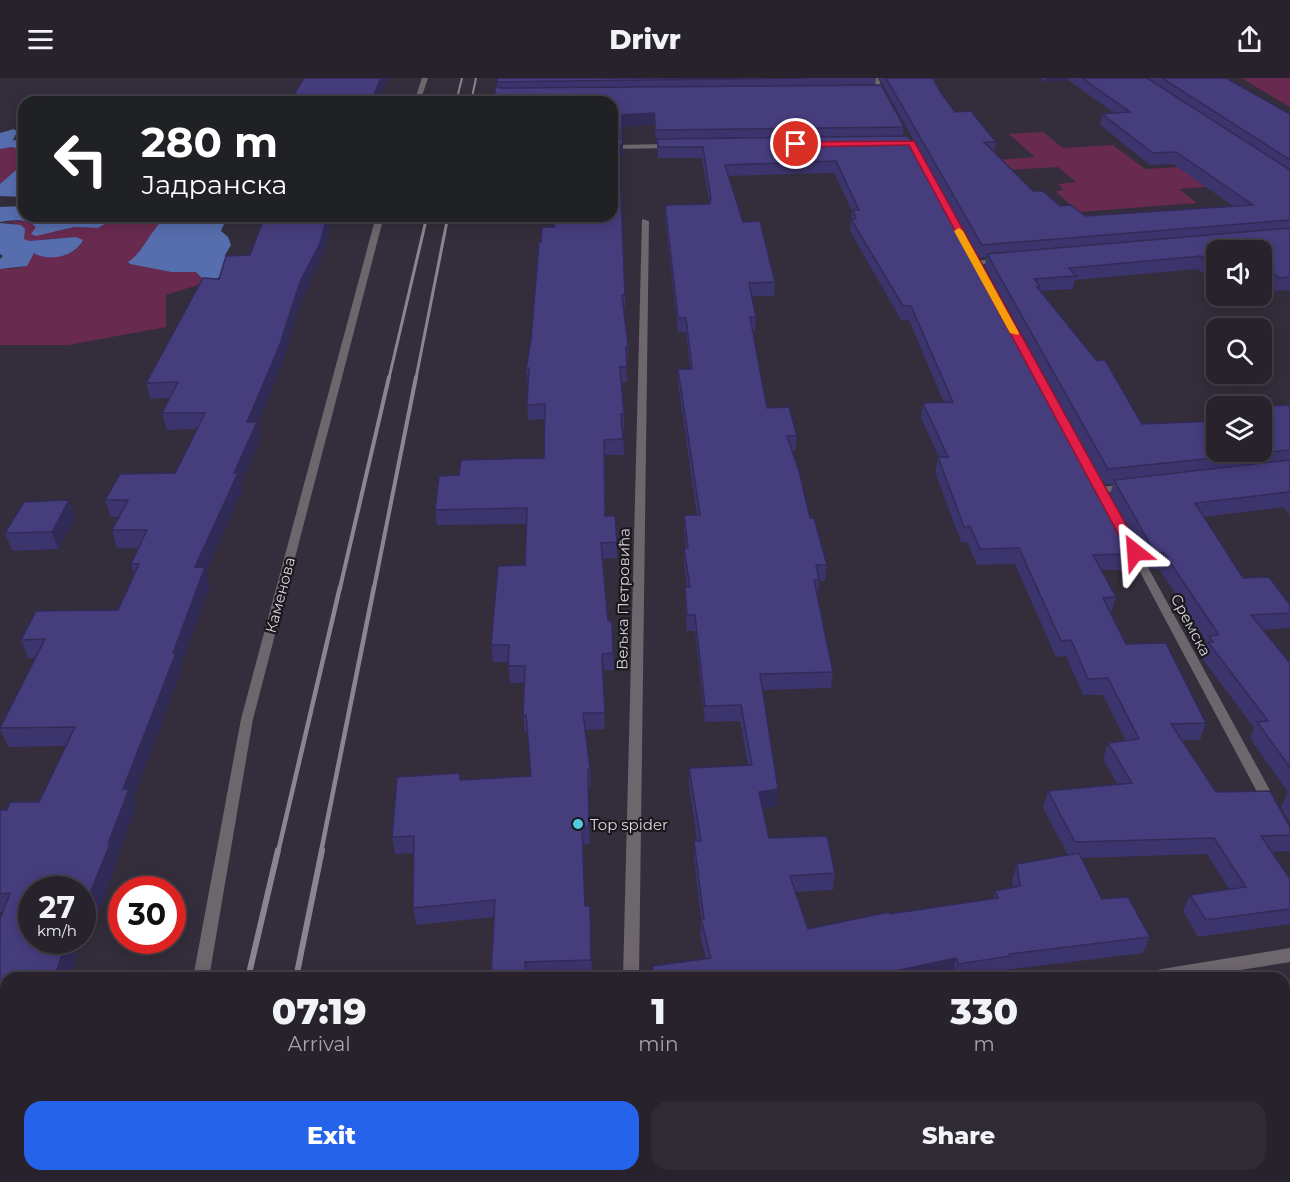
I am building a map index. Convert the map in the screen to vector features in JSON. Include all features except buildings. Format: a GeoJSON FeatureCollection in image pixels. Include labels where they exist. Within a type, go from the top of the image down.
{"type":"FeatureCollection","features":[{"type":"Feature","properties":{"kind":"street"},"geometry":{"type":"LineString","coordinates":[[419,96],[425,78]]}},
{"type":"Feature","properties":{"kind":"street"},"geometry":{"type":"LineString","coordinates":[[875,78],[889,102]]}},
{"type":"Feature","properties":{"kind":"street"},"geometry":{"type":"LineString","coordinates":[[871,92],[883,92]]}},
{"type":"Feature","properties":{"kind":"street"},"geometry":{"type":"LineString","coordinates":[[618,147],[684,146]]}},
{"type":"Feature","properties":{"kind":"street","name":"Вељка Петровића"},"geometry":{"type":"LineString","coordinates":[[632,972],[645,221]]}},
{"type":"Feature","properties":{"kind":"street","name":"Каменова"},"geometry":{"type":"LineString","coordinates":[[202,972],[247,719],[378,222]]}},
{"type":"Feature","properties":{"kind":"street"},"geometry":{"type":"LineString","coordinates":[[976,263],[1011,260]]}},
{"type":"Feature","properties":{"kind":"street"},"geometry":{"type":"LineString","coordinates":[[1101,490],[1137,486]]}},
{"type":"Feature","properties":{"kind":"street","name":"Сремска"},"geometry":{"type":"LineString","coordinates":[[1124,531],[1279,819]]}},
{"type":"Feature","properties":{"kind":"street"},"geometry":{"type":"LineString","coordinates":[[1187,972],[1290,955]]}},
{"type":"Feature","properties":{"kind":"shaded area"},"geometry":{"type":"Polygon","coordinates":[[[1241,78],[1290,78],[1290,107],[1241,78]]]}},
{"type":"Feature","properties":{"kind":"shaded area"},"geometry":{"type":"Polygon","coordinates":[[[1043,132],[1063,148],[1113,145],[1145,169],[1179,167],[1206,187],[1179,189],[1197,203],[1078,212],[1055,191],[1064,190],[1058,184],[1076,182],[1058,167],[1006,170],[995,160],[1035,157],[1009,134],[1043,132]]]}},
{"type":"Feature","properties":{"kind":"shaded area"},"geometry":{"type":"Polygon","coordinates":[[[12,147],[18,149],[18,168],[0,184],[0,149],[12,147]]]}},
{"type":"Feature","properties":{"kind":"shaded area"},"geometry":{"type":"Polygon","coordinates":[[[0,222],[28,222],[53,232],[74,227],[98,228],[108,222],[161,222],[129,264],[171,272],[196,272],[210,281],[166,295],[166,327],[68,345],[0,345],[0,269],[21,268],[29,262],[34,252],[54,255],[68,254],[79,247],[83,241],[76,237],[29,241],[24,239],[14,223],[0,222]]]}},
{"type":"Feature","properties":{"kind":"water"},"geometry":{"type":"Polygon","coordinates":[[[14,129],[17,132],[13,140],[18,140],[18,149],[12,147],[0,149],[0,133],[14,129]]]}},
{"type":"Feature","properties":{"kind":"water"},"geometry":{"type":"Polygon","coordinates":[[[18,168],[18,197],[0,196],[0,184],[18,168]]]}},
{"type":"Feature","properties":{"kind":"water"},"geometry":{"type":"Polygon","coordinates":[[[18,206],[18,220],[0,222],[0,207],[18,206]]]}},
{"type":"Feature","properties":{"kind":"water"},"geometry":{"type":"Polygon","coordinates":[[[28,222],[108,222],[98,228],[74,227],[36,236],[31,234],[36,227],[28,222]]]}},
{"type":"Feature","properties":{"kind":"water"},"geometry":{"type":"Polygon","coordinates":[[[161,222],[223,222],[221,231],[228,237],[231,245],[225,255],[225,273],[216,279],[204,280],[196,272],[171,272],[130,264],[128,262],[161,222]]]}},
{"type":"Feature","properties":{"kind":"water"},"geometry":{"type":"Polygon","coordinates":[[[0,223],[21,225],[25,229],[24,239],[29,241],[76,237],[83,240],[68,254],[46,257],[34,253],[27,266],[0,269],[0,259],[3,256],[0,254],[0,223]]]}},
{"type":"Feature","properties":{"kind":"railway"},"geometry":{"type":"LineString","coordinates":[[458,96],[462,78]]}},
{"type":"Feature","properties":{"kind":"railway"},"geometry":{"type":"LineString","coordinates":[[472,96],[476,78]]}},
{"type":"Feature","properties":{"kind":"railway"},"geometry":{"type":"LineString","coordinates":[[389,378],[426,222]]}},
{"type":"Feature","properties":{"kind":"railway"},"geometry":{"type":"LineString","coordinates":[[416,378],[447,222]]}},
{"type":"Feature","properties":{"kind":"railway"},"geometry":{"type":"LineString","coordinates":[[340,588],[389,377]]}},
{"type":"Feature","properties":{"kind":"railway"},"geometry":{"type":"LineString","coordinates":[[374,588],[416,377]]}},
{"type":"Feature","properties":{"kind":"railway"},"geometry":{"type":"LineString","coordinates":[[278,852],[340,587]]}},
{"type":"Feature","properties":{"kind":"railway"},"geometry":{"type":"LineString","coordinates":[[321,852],[374,587]]}},
{"type":"Feature","properties":{"kind":"railway"},"geometry":{"type":"LineString","coordinates":[[249,972],[278,850]]}},
{"type":"Feature","properties":{"kind":"railway"},"geometry":{"type":"LineString","coordinates":[[297,972],[322,850]]}},
{"type":"Feature","properties":{"kind":"slow traffic"},"geometry":{"type":"LineString","coordinates":[[959,231],[1014,333]]}},
{"type":"Feature","properties":{"kind":"place","name":"Top spider"},"geometry":{"type":"Point","coordinates":[578,824]}},
{"type":"Feature","properties":{"kind":"route"},"geometry":{"type":"LineString","coordinates":[[796,144],[911,143],[1135,552]]}}]}
